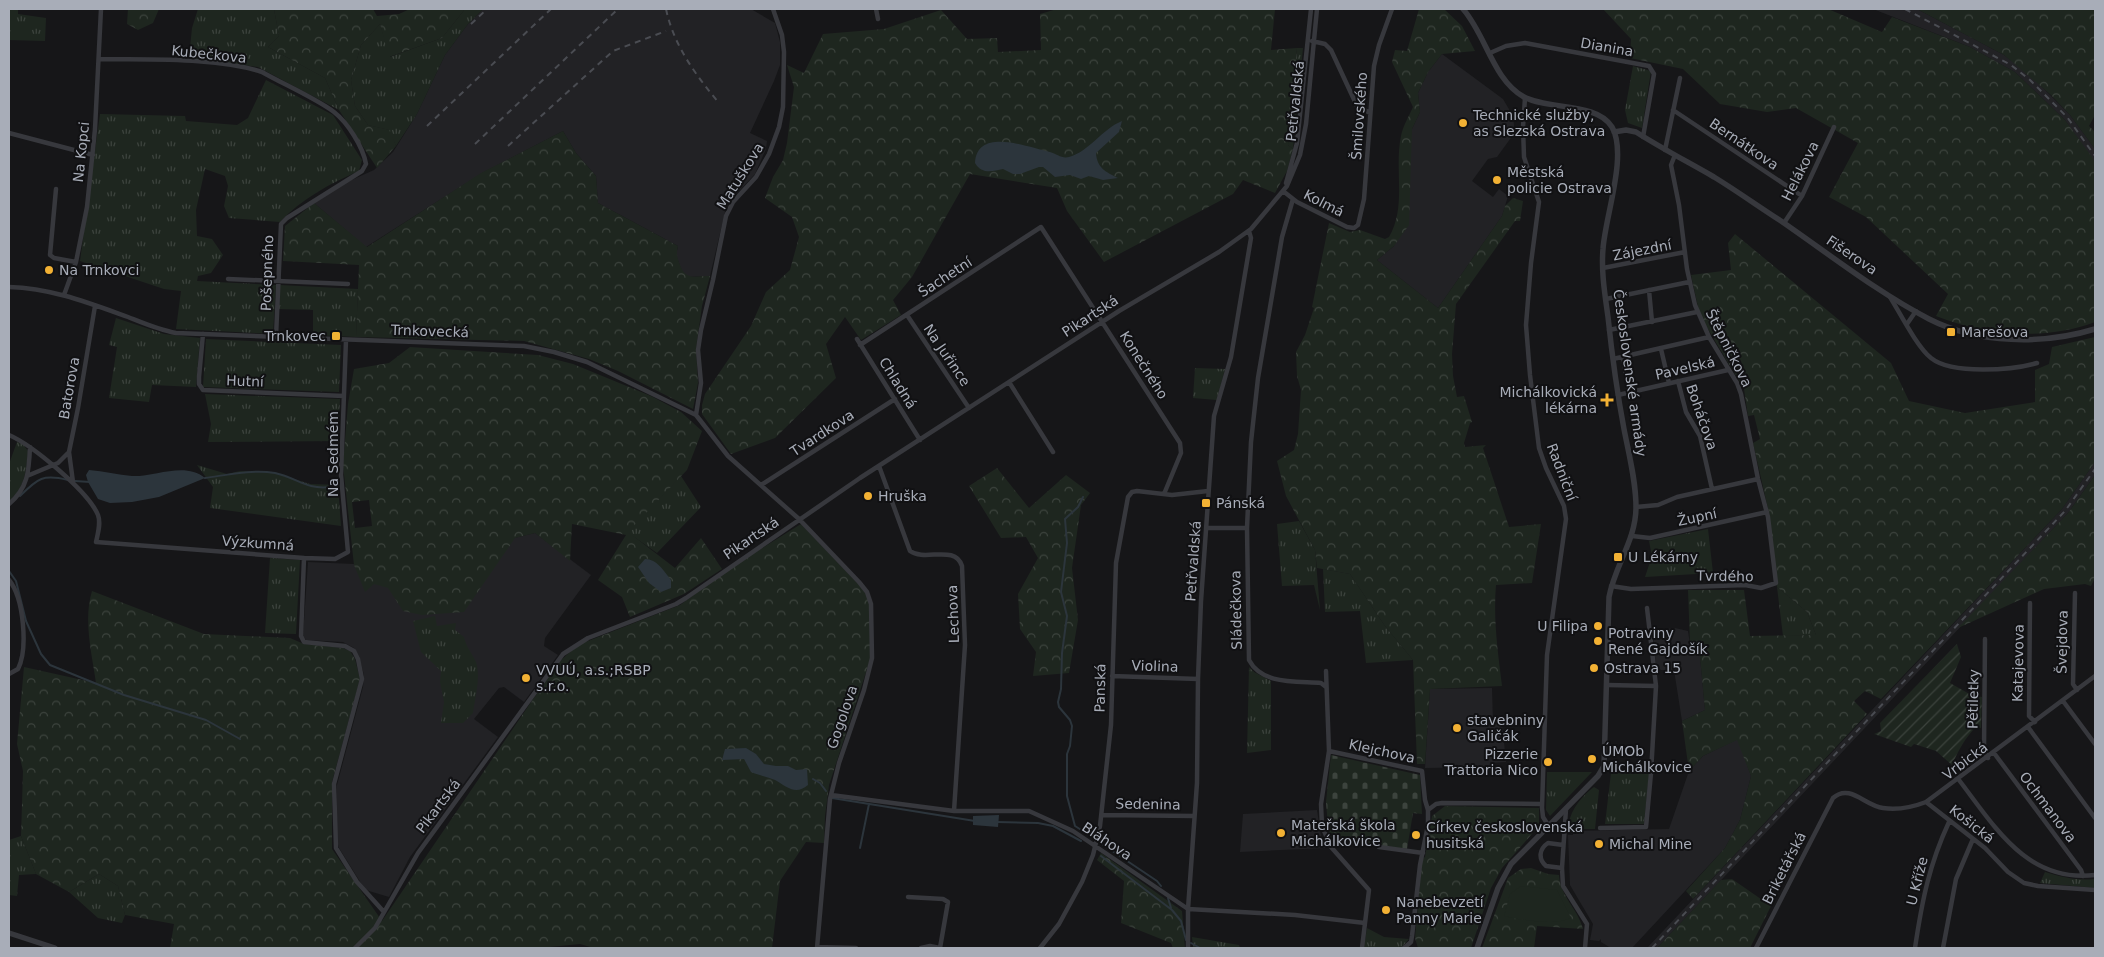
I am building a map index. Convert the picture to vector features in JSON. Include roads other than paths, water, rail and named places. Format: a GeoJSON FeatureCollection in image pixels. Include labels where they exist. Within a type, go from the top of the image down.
{"type":"FeatureCollection","features":[{"type":"Feature","properties":{"kind":"street","name":"Na Kopci"},"geometry":{"type":"LineString","coordinates":[[64,294],[76,262],[87,207],[93,155],[102,9]]}},
{"type":"Feature","properties":{"kind":"street","name":"Matuškova"},"geometry":{"type":"LineString","coordinates":[[696,414],[701,383],[698,350],[701,330],[714,280],[726,216],[733,202],[756,177],[769,154],[779,127],[783,107],[784,52],[782,35],[773,9]]}},
{"type":"Feature","properties":{"kind":"street"},"geometry":{"type":"LineString","coordinates":[[876,9],[878,19]]}},
{"type":"Feature","properties":{"kind":"street","name":"Petřvaldská"},"geometry":{"type":"LineString","coordinates":[[1188,948],[1188,909],[1197,783],[1198,679],[1214,416],[1231,357],[1251,238],[1249,231],[1283,191],[1295,171],[1302,145],[1311,9]]}},
{"type":"Feature","properties":{"kind":"street","name":"Petřvaldská"},"geometry":{"type":"LineString","coordinates":[[1310,41],[1317,9]]}},
{"type":"Feature","properties":{"kind":"street","name":"Šmilovského"},"geometry":{"type":"LineString","coordinates":[[1357,227],[1364,199],[1374,66],[1379,45],[1392,9]]}},
{"type":"Feature","properties":{"kind":"street"},"geometry":{"type":"LineString","coordinates":[[1463,9],[1478,29],[1504,79],[1525,98],[1594,113],[1607,121],[1614,132]]}},
{"type":"Feature","properties":{"kind":"street"},"geometry":{"type":"LineString","coordinates":[[1310,41],[1325,44],[1331,50],[1357,106],[1370,113]]}},
{"type":"Feature","properties":{"kind":"street","name":"Dianina"},"geometry":{"type":"LineString","coordinates":[[1490,53],[1506,46],[1525,43],[1649,66],[1653,69],[1654,74],[1643,136]]}},
{"type":"Feature","properties":{"kind":"street","name":"Kubečkova"},"geometry":{"type":"LineString","coordinates":[[100,59],[192,62],[249,68],[262,72],[334,112],[356,140],[365,156],[366,164]]}},
{"type":"Feature","properties":{"kind":"street"},"geometry":{"type":"LineString","coordinates":[[1665,150],[1680,78]]}},
{"type":"Feature","properties":{"kind":"street","name":"Radniční"},"geometry":{"type":"LineString","coordinates":[[1525,98],[1523,107],[1525,163],[1539,202],[1526,325],[1533,408],[1543,461],[1560,495],[1566,519],[1547,655],[1542,804],[1543,815],[1548,825]]}},
{"type":"Feature","properties":{"kind":"street","name":"Bernátkova"},"geometry":{"type":"LineString","coordinates":[[1673,110],[1802,196]]}},
{"type":"Feature","properties":{"kind":"street","name":"Helákova"},"geometry":{"type":"LineString","coordinates":[[1784,224],[1802,196],[1834,127]]}},
{"type":"Feature","properties":{"kind":"street","name":"Fišerova"},"geometry":{"type":"LineString","coordinates":[[1614,132],[1631,130],[1716,178],[1888,294],[1930,320],[1953,329],[1980,336],[2011,339],[2060,338],[2095,329]]}},
{"type":"Feature","properties":{"kind":"street","name":"Československé armády"},"geometry":{"type":"LineString","coordinates":[[1477,948],[1501,882],[1521,852],[1600,775],[1604,766],[1608,606],[1611,586],[1632,536],[1636,507],[1634,482],[1613,359],[1603,268],[1604,236],[1616,166],[1617,147],[1614,132]]}},
{"type":"Feature","properties":{"kind":"street"},"geometry":{"type":"LineString","coordinates":[[9,134],[93,155]]}},
{"type":"Feature","properties":{"kind":"street","name":"Štěpničkova"},"geometry":{"type":"LineString","coordinates":[[1675,155],[1671,165],[1679,205],[1689,282],[1697,312],[1708,337],[1737,383],[1769,521]]}},
{"type":"Feature","properties":{"kind":"street","name":"Pošepného"},"geometry":{"type":"LineString","coordinates":[[276,337],[281,224],[296,212],[357,175],[366,164]]}},
{"type":"Feature","properties":{"kind":"street"},"geometry":{"type":"LineString","coordinates":[[56,188],[50,254],[54,258],[76,262]]}},
{"type":"Feature","properties":{"kind":"street","name":"Kolmá"},"geometry":{"type":"LineString","coordinates":[[1283,191],[1293,199],[1347,227],[1357,227]]}},
{"type":"Feature","properties":{"kind":"street","name":"Sládečkova"},"geometry":{"type":"LineString","coordinates":[[1293,199],[1282,237],[1258,378],[1251,442],[1247,528],[1249,660],[1258,672],[1274,679],[1321,683],[1326,687]]}},
{"type":"Feature","properties":{"kind":"street","name":"Šachetní"},"geometry":{"type":"LineString","coordinates":[[860,345],[1041,227]]}},
{"type":"Feature","properties":{"kind":"street","name":"Konečného"},"geometry":{"type":"LineString","coordinates":[[1041,227],[1181,445],[1181,453],[1164,494]]}},
{"type":"Feature","properties":{"kind":"street","name":"Pikartská"},"geometry":{"type":"LineString","coordinates":[[355,948],[375,928],[418,853],[558,660],[577,644],[681,601],[800,519],[969,408],[1103,322],[1216,254],[1249,231]]}},
{"type":"Feature","properties":{"kind":"street","name":"Zájezdní"},"geometry":{"type":"LineString","coordinates":[[1603,268],[1685,252]]}},
{"type":"Feature","properties":{"kind":"street"},"geometry":{"type":"LineString","coordinates":[[228,278],[348,284]]}},
{"type":"Feature","properties":{"kind":"street"},"geometry":{"type":"LineString","coordinates":[[1606,299],[1689,282]]}},
{"type":"Feature","properties":{"kind":"street","name":"Trnkovecká"},"geometry":{"type":"LineString","coordinates":[[9,287],[64,294],[164,330],[203,334],[524,346],[554,352],[588,362],[696,414],[728,456],[800,519]]}},
{"type":"Feature","properties":{"kind":"street"},"geometry":{"type":"LineString","coordinates":[[1649,290],[1652,322]]}},
{"type":"Feature","properties":{"kind":"street"},"geometry":{"type":"LineString","coordinates":[[1888,294],[1927,354],[1940,363],[1976,369],[2024,367],[2037,363]]}},
{"type":"Feature","properties":{"kind":"street","name":"Batorova"},"geometry":{"type":"LineString","coordinates":[[73,482],[69,452],[95,306]]}},
{"type":"Feature","properties":{"kind":"street"},"geometry":{"type":"LineString","coordinates":[[1907,324],[1916,311]]}},
{"type":"Feature","properties":{"kind":"street"},"geometry":{"type":"LineString","coordinates":[[1609,330],[1697,312]]}},
{"type":"Feature","properties":{"kind":"street","name":"Na Juřince"},"geometry":{"type":"LineString","coordinates":[[907,315],[969,408]]}},
{"type":"Feature","properties":{"kind":"street","name":"Hutní"},"geometry":{"type":"LineString","coordinates":[[203,334],[199,384],[203,390],[344,396]]}},
{"type":"Feature","properties":{"kind":"street"},"geometry":{"type":"LineString","coordinates":[[1613,359],[1708,337]]}},
{"type":"Feature","properties":{"kind":"street","name":"Chladná"},"geometry":{"type":"LineString","coordinates":[[857,339],[920,440]]}},
{"type":"Feature","properties":{"kind":"street","name":"Na Sedmém"},"geometry":{"type":"LineString","coordinates":[[304,558],[335,559],[348,552],[341,475],[346,340]]}},
{"type":"Feature","properties":{"kind":"street"},"geometry":{"type":"LineString","coordinates":[[1661,349],[1669,383]]}},
{"type":"Feature","properties":{"kind":"street"},"geometry":{"type":"LineString","coordinates":[[1623,357],[1629,392]]}},
{"type":"Feature","properties":{"kind":"street","name":"Pavelská"},"geometry":{"type":"LineString","coordinates":[[1618,395],[1728,370]]}},
{"type":"Feature","properties":{"kind":"street","name":"Boháčova"},"geometry":{"type":"LineString","coordinates":[[1678,381],[1686,412],[1700,436],[1712,489]]}},
{"type":"Feature","properties":{"kind":"street"},"geometry":{"type":"LineString","coordinates":[[1009,382],[1053,452]]}},
{"type":"Feature","properties":{"kind":"street","name":"Tvardkova"},"geometry":{"type":"LineString","coordinates":[[761,485],[894,399]]}},
{"type":"Feature","properties":{"kind":"street","name":"Výzkumná"},"geometry":{"type":"LineString","coordinates":[[9,435],[25,442],[51,466],[73,482],[98,515],[99,528],[96,542],[304,558],[301,636],[304,642],[345,646],[352,650],[358,659],[362,679],[334,784],[336,848],[357,882],[384,912]]}},
{"type":"Feature","properties":{"kind":"street"},"geometry":{"type":"LineString","coordinates":[[9,504],[21,492],[27,476],[30,448]]}},
{"type":"Feature","properties":{"kind":"street"},"geometry":{"type":"LineString","coordinates":[[27,476],[58,463],[69,452]]}},
{"type":"Feature","properties":{"kind":"street","name":"Lechova"},"geometry":{"type":"LineString","coordinates":[[880,466],[910,551],[920,555],[952,555],[960,560],[962,566],[965,645],[954,812]]}},
{"type":"Feature","properties":{"kind":"street"},"geometry":{"type":"LineString","coordinates":[[1636,507],[1658,505],[1677,497],[1758,479]]}},
{"type":"Feature","properties":{"kind":"street","name":"Panská"},"geometry":{"type":"LineString","coordinates":[[1040,948],[1059,924],[1088,870],[1102,815],[1110,726],[1116,563],[1128,497],[1132,492],[1137,491],[1164,494],[1208,491]]}},
{"type":"Feature","properties":{"kind":"street","name":"Župní"},"geometry":{"type":"LineString","coordinates":[[1632,536],[1650,538],[1767,512]]}},
{"type":"Feature","properties":{"kind":"street","name":"Gogolova"},"geometry":{"type":"LineString","coordinates":[[800,519],[862,585],[869,596],[872,608],[870,667],[844,747],[827,818],[817,948]]}},
{"type":"Feature","properties":{"kind":"street","name":"Tvrdého"},"geometry":{"type":"LineString","coordinates":[[1611,586],[1631,589],[1744,585],[1761,588],[1770,586],[1776,583],[1769,521]]}},
{"type":"Feature","properties":{"kind":"street"},"geometry":{"type":"LineString","coordinates":[[1207,528],[1247,528]]}},
{"type":"Feature","properties":{"kind":"street"},"geometry":{"type":"LineString","coordinates":[[9,580],[15,590],[21,609],[22,654],[18,669],[9,674]]}},
{"type":"Feature","properties":{"kind":"street","name":"Švejdova"},"geometry":{"type":"LineString","coordinates":[[2075,593],[2073,684],[2077,690]]}},
{"type":"Feature","properties":{"kind":"street","name":"Katajevova"},"geometry":{"type":"LineString","coordinates":[[2030,603],[2029,716],[2035,722]]}},
{"type":"Feature","properties":{"kind":"street"},"geometry":{"type":"LineString","coordinates":[[1600,828],[1646,827],[1656,686],[1647,608]]}},
{"type":"Feature","properties":{"kind":"street","name":"Pětiletky"},"geometry":{"type":"LineString","coordinates":[[1985,639],[1984,750],[1988,758]]}},
{"type":"Feature","properties":{"kind":"street"},"geometry":{"type":"LineString","coordinates":[[1326,671],[1329,751],[1321,804],[1324,832],[1331,847],[1369,890],[1362,948]]}},
{"type":"Feature","properties":{"kind":"street","name":"Violina"},"geometry":{"type":"LineString","coordinates":[[1112,676],[1198,679]]}},
{"type":"Feature","properties":{"kind":"street","name":"Vrbická"},"geometry":{"type":"LineString","coordinates":[[1833,798],[1841,792],[1846,792],[1884,808],[1904,807],[1926,802],[1959,780],[2095,676]]}},
{"type":"Feature","properties":{"kind":"street"},"geometry":{"type":"LineString","coordinates":[[1607,685],[1656,686]]}},
{"type":"Feature","properties":{"kind":"street"},"geometry":{"type":"LineString","coordinates":[[2062,701],[2095,744]]}},
{"type":"Feature","properties":{"kind":"street"},"geometry":{"type":"LineString","coordinates":[[2028,727],[2095,818]]}},
{"type":"Feature","properties":{"kind":"street","name":"Klejchova"},"geometry":{"type":"LineString","coordinates":[[1329,751],[1422,771],[1428,810]]}},
{"type":"Feature","properties":{"kind":"street","name":"Ochmanova"},"geometry":{"type":"LineString","coordinates":[[1994,753],[2084,876]]}},
{"type":"Feature","properties":{"kind":"street"},"geometry":{"type":"LineString","coordinates":[[1959,780],[2002,836],[2019,853],[2044,868],[2070,875],[2095,875]]}},
{"type":"Feature","properties":{"kind":"street","name":"Bláhova"},"geometry":{"type":"LineString","coordinates":[[831,795],[954,812],[1028,811],[1056,822],[1095,845],[1188,909]]}},
{"type":"Feature","properties":{"kind":"street","name":"Briketářská"},"geometry":{"type":"LineString","coordinates":[[1756,948],[1833,798]]}},
{"type":"Feature","properties":{"kind":"street","name":"Košická"},"geometry":{"type":"LineString","coordinates":[[1926,802],[1973,839],[2008,872],[2024,883],[2038,886],[2095,890]]}},
{"type":"Feature","properties":{"kind":"street"},"geometry":{"type":"LineString","coordinates":[[1404,948],[1411,942],[1413,933],[1428,810],[1436,804],[1442,803],[1542,804]]}},
{"type":"Feature","properties":{"kind":"street"},"geometry":{"type":"LineString","coordinates":[[1566,808],[1562,868],[1564,886],[1587,924],[1585,948]]}},
{"type":"Feature","properties":{"kind":"street","name":"Sedenina"},"geometry":{"type":"LineString","coordinates":[[1102,815],[1194,816]]}},
{"type":"Feature","properties":{"kind":"street","name":"U Kříže"},"geometry":{"type":"LineString","coordinates":[[1915,948],[1929,874],[1937,848],[1950,822]]}},
{"type":"Feature","properties":{"kind":"street"},"geometry":{"type":"LineString","coordinates":[[1943,948],[1956,879],[1973,839]]}},
{"type":"Feature","properties":{"kind":"street"},"geometry":{"type":"LineString","coordinates":[[1562,868],[1546,866],[1541,861],[1540,854],[1548,843],[1564,846]]}},
{"type":"Feature","properties":{"kind":"street"},"geometry":{"type":"LineString","coordinates":[[1379,847],[1423,853]]}},
{"type":"Feature","properties":{"kind":"street"},"geometry":{"type":"LineString","coordinates":[[908,897],[944,899],[948,902],[940,948],[931,946],[921,948]]}},
{"type":"Feature","properties":{"kind":"street"},"geometry":{"type":"LineString","coordinates":[[1188,909],[1295,915],[1365,923]]}},
{"type":"Feature","properties":{"kind":"street"},"geometry":{"type":"LineString","coordinates":[[9,933],[55,948]]}},
{"type":"Feature","properties":{"kind":"street"},"geometry":{"type":"LineString","coordinates":[[817,948],[856,948]]}},
{"type":"Feature","properties":{"kind":"waterway"},"geometry":{"type":"LineString","coordinates":[[205,478],[240,473],[266,472],[283,475],[315,487],[331,487]]}},
{"type":"Feature","properties":{"kind":"waterway"},"geometry":{"type":"LineString","coordinates":[[20,496],[41,479],[52,477],[68,480]]}},
{"type":"Feature","properties":{"kind":"waterway"},"geometry":{"type":"LineString","coordinates":[[75,481],[90,482]]}},
{"type":"Feature","properties":{"kind":"waterway"},"geometry":{"type":"LineString","coordinates":[[1083,497],[1078,507],[1065,519],[1067,543],[1061,592],[1067,616],[1062,653],[1061,689],[1058,702],[1059,707],[1070,720],[1072,726],[1070,746],[1067,754],[1067,796],[1075,826],[1094,838]]}},
{"type":"Feature","properties":{"kind":"waterway"},"geometry":{"type":"LineString","coordinates":[[9,571],[16,581],[26,621],[41,654],[50,665],[124,695],[206,720],[240,739]]}},
{"type":"Feature","properties":{"kind":"waterway"},"geometry":{"type":"LineString","coordinates":[[813,779],[820,783],[826,791]]}},
{"type":"Feature","properties":{"kind":"waterway"},"geometry":{"type":"LineString","coordinates":[[832,798],[975,821]]}},
{"type":"Feature","properties":{"kind":"waterway"},"geometry":{"type":"LineString","coordinates":[[860,848],[869,804]]}},
{"type":"Feature","properties":{"kind":"waterway"},"geometry":{"type":"LineString","coordinates":[[997,822],[1038,823],[1053,826],[1081,841]]}},
{"type":"Feature","properties":{"kind":"waterway"},"geometry":{"type":"LineString","coordinates":[[1099,842],[1157,881],[1161,886]]}},
{"type":"Feature","properties":{"kind":"waterway"},"geometry":{"type":"LineString","coordinates":[[1101,856],[1172,910],[1181,921],[1186,940]]}},
{"type":"Feature","properties":{"kind":"waterway"},"geometry":{"type":"LineString","coordinates":[[1168,898],[1171,908]]}},
{"type":"Feature","properties":{"kind":"waterway"},"geometry":{"type":"LineString","coordinates":[[1191,943],[1200,948]]}},
{"type":"Feature","properties":{"kind":"railway"},"geometry":{"type":"LineString","coordinates":[[471,24],[487,9]]}},
{"type":"Feature","properties":{"kind":"railway"},"geometry":{"type":"LineString","coordinates":[[427,126],[551,9]]}},
{"type":"Feature","properties":{"kind":"railway"},"geometry":{"type":"LineString","coordinates":[[475,144],[618,9]]}},
{"type":"Feature","properties":{"kind":"railway"},"geometry":{"type":"LineString","coordinates":[[666,9],[674,35],[686,59],[719,103]]}},
{"type":"Feature","properties":{"kind":"railway"},"geometry":{"type":"LineString","coordinates":[[1905,9],[2011,65],[2030,80],[2067,117],[2095,156]]}},
{"type":"Feature","properties":{"kind":"railway"},"geometry":{"type":"LineString","coordinates":[[508,146],[613,51],[666,31]]}},
{"type":"Feature","properties":{"kind":"railway"},"geometry":{"type":"LineString","coordinates":[[1652,948],[2065,511],[2095,469]]}},
{"type":"Feature","properties":{"kind":"place","name":"Technické služby, as Slezská Ostrava"},"geometry":{"type":"Point","coordinates":[1463,123]}},
{"type":"Feature","properties":{"kind":"place","name":"Městská policie Ostrava"},"geometry":{"type":"Point","coordinates":[1497,180]}},
{"type":"Feature","properties":{"kind":"place","name":"Na Trnkovci"},"geometry":{"type":"Point","coordinates":[49,270]}},
{"type":"Feature","properties":{"kind":"place","name":"Marešova"},"geometry":{"type":"Point","coordinates":[1951,332]}},
{"type":"Feature","properties":{"kind":"place","name":"Trnkovec"},"geometry":{"type":"Point","coordinates":[336,336]}},
{"type":"Feature","properties":{"kind":"place","name":"Michálkovická lékárna"},"geometry":{"type":"Point","coordinates":[1607,400]}},
{"type":"Feature","properties":{"kind":"place","name":"Hruška"},"geometry":{"type":"Point","coordinates":[868,496]}},
{"type":"Feature","properties":{"kind":"place","name":"Pánská"},"geometry":{"type":"Point","coordinates":[1206,503]}},
{"type":"Feature","properties":{"kind":"place","name":"U Lékárny"},"geometry":{"type":"Point","coordinates":[1618,557]}},
{"type":"Feature","properties":{"kind":"place","name":"U Filipa"},"geometry":{"type":"Point","coordinates":[1598,626]}},
{"type":"Feature","properties":{"kind":"place","name":"Potraviny René Gajdošík"},"geometry":{"type":"Point","coordinates":[1598,641]}},
{"type":"Feature","properties":{"kind":"place","name":"Ostrava 15"},"geometry":{"type":"Point","coordinates":[1594,668]}},
{"type":"Feature","properties":{"kind":"place","name":"VVUÚ, a.s.;RSBP s.r.o."},"geometry":{"type":"Point","coordinates":[526,678]}},
{"type":"Feature","properties":{"kind":"place","name":"stavebniny Galičák"},"geometry":{"type":"Point","coordinates":[1457,728]}},
{"type":"Feature","properties":{"kind":"place","name":"ÚMOb Michálkovice"},"geometry":{"type":"Point","coordinates":[1592,759]}},
{"type":"Feature","properties":{"kind":"place","name":"Pizzerie Trattoria Nico"},"geometry":{"type":"Point","coordinates":[1548,762]}},
{"type":"Feature","properties":{"kind":"place","name":"Mateřská škola Michálkovice"},"geometry":{"type":"Point","coordinates":[1281,833]}},
{"type":"Feature","properties":{"kind":"place","name":"Církev československá husitská"},"geometry":{"type":"Point","coordinates":[1416,835]}},
{"type":"Feature","properties":{"kind":"place","name":"Michal Mine"},"geometry":{"type":"Point","coordinates":[1599,844]}},
{"type":"Feature","properties":{"kind":"place","name":"Nanebevzetí Panny Marie"},"geometry":{"type":"Point","coordinates":[1386,910]}}]}
